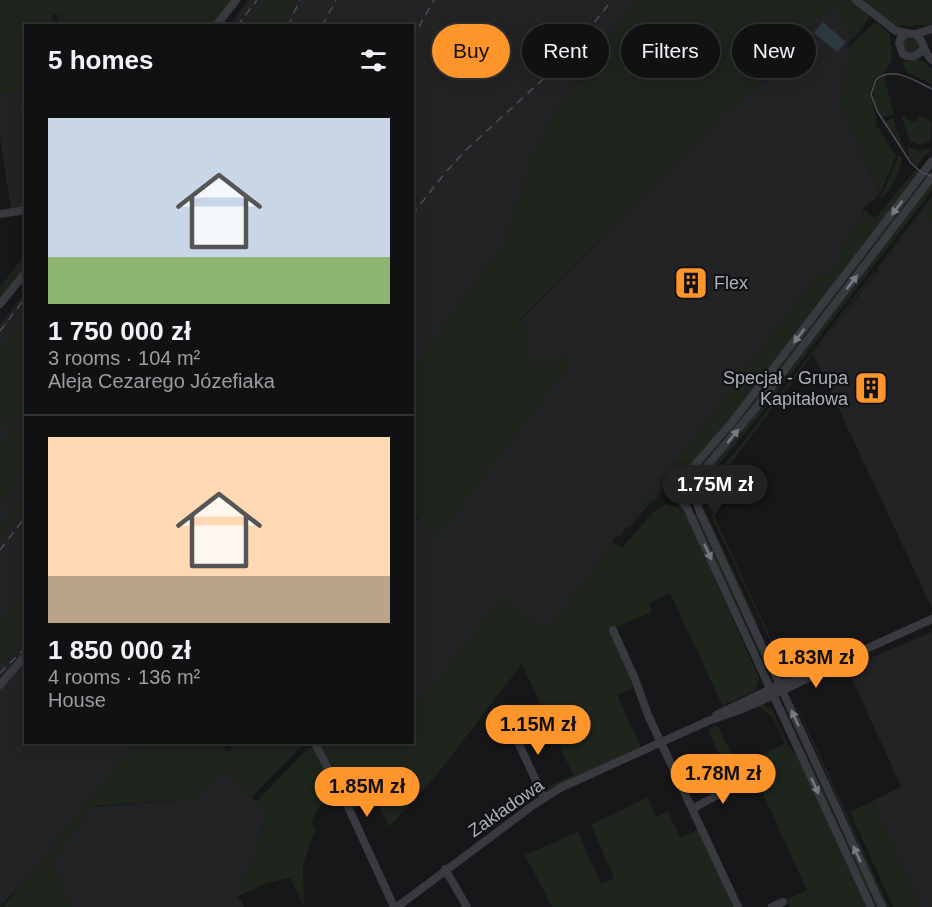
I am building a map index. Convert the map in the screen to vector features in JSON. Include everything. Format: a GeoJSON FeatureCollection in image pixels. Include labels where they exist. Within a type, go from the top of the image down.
{"type":"FeatureCollection","features":[{"type":"Feature","properties":{"kind":"street"},"geometry":{"type":"LineString","coordinates":[[218,24],[236,0]]}},
{"type":"Feature","properties":{"kind":"street"},"geometry":{"type":"LineString","coordinates":[[856,0],[896,30],[919,36],[932,60]]}},
{"type":"Feature","properties":{"kind":"street"},"geometry":{"type":"LineString","coordinates":[[873,14],[894,35],[903,54],[924,59],[932,66]]}},
{"type":"Feature","properties":{"kind":"street"},"geometry":{"type":"LineString","coordinates":[[899,43],[903,36],[932,29]]}},
{"type":"Feature","properties":{"kind":"street"},"geometry":{"type":"LineString","coordinates":[[915,56],[932,34]]}},
{"type":"Feature","properties":{"kind":"street"},"geometry":{"type":"LineString","coordinates":[[871,907],[687,508],[681,501],[672,497],[668,486],[673,476],[693,467],[734,421],[932,161]]}},
{"type":"Feature","properties":{"kind":"street"},"geometry":{"type":"LineString","coordinates":[[696,482],[761,401],[932,177]]}},
{"type":"Feature","properties":{"kind":"street"},"geometry":{"type":"LineString","coordinates":[[0,214],[24,210]]}},
{"type":"Feature","properties":{"kind":"street"},"geometry":{"type":"LineString","coordinates":[[0,304],[24,274]]}},
{"type":"Feature","properties":{"kind":"street"},"geometry":{"type":"LineString","coordinates":[[681,501],[688,500],[694,495],[697,487],[694,477],[686,472]]}},
{"type":"Feature","properties":{"kind":"street"},"geometry":{"type":"LineString","coordinates":[[694,495],[698,509],[882,907]]}},
{"type":"Feature","properties":{"kind":"street","name":"Zakładowa"},"geometry":{"type":"LineString","coordinates":[[395,907],[544,798],[708,721],[723,711],[781,688],[818,667],[835,663],[932,619]]}},
{"type":"Feature","properties":{"kind":"street"},"geometry":{"type":"LineString","coordinates":[[613,630],[660,742],[738,907]]}},
{"type":"Feature","properties":{"kind":"street"},"geometry":{"type":"LineString","coordinates":[[0,685],[24,657]]}},
{"type":"Feature","properties":{"kind":"street"},"geometry":{"type":"LineString","coordinates":[[510,725],[544,798]]}},
{"type":"Feature","properties":{"kind":"street"},"geometry":{"type":"LineString","coordinates":[[315,744],[344,798],[395,907]]}},
{"type":"Feature","properties":{"kind":"street"},"geometry":{"type":"LineString","coordinates":[[692,809],[743,781]]}},
{"type":"Feature","properties":{"kind":"street"},"geometry":{"type":"LineString","coordinates":[[445,869],[467,907]]}},
{"type":"Feature","properties":{"kind":"street"},"geometry":{"type":"LineString","coordinates":[[771,907],[783,902]]}},
{"type":"Feature","properties":{"kind":"shaded area"},"geometry":{"type":"Polygon","coordinates":[[[0,0],[233,0],[214,24],[58,24],[57,14],[52,15],[53,24],[24,24],[24,152],[17,93],[0,94],[0,0]]]}},
{"type":"Feature","properties":{"kind":"shaded area"},"geometry":{"type":"Polygon","coordinates":[[[248,0],[636,0],[609,37],[609,24],[522,24],[522,78],[579,78],[556,110],[533,151],[504,242],[414,366],[414,24],[230,24],[248,0]]]}},
{"type":"Feature","properties":{"kind":"shaded area"},"geometry":{"type":"Polygon","coordinates":[[[266,0],[297,0],[286,24],[247,24],[266,0]]]}},
{"type":"Feature","properties":{"kind":"shaded area"},"geometry":{"type":"Polygon","coordinates":[[[636,0],[852,0],[870,17],[853,39],[850,39],[833,5],[815,24],[732,24],[732,78],[765,78],[520,320],[523,325],[529,362],[571,357],[574,360],[439,536],[414,516],[414,366],[504,242],[533,151],[556,110],[579,78],[609,78],[609,37],[636,0]]]}},
{"type":"Feature","properties":{"kind":"shaded area"},"geometry":{"type":"Polygon","coordinates":[[[863,0],[932,0],[932,25],[896,26],[863,0]]]}},
{"type":"Feature","properties":{"kind":"shaded area"},"geometry":{"type":"Polygon","coordinates":[[[834,4],[850,39],[839,104],[880,193],[863,208],[864,213],[839,247],[841,258],[826,278],[820,274],[817,275],[546,631],[449,666],[422,697],[414,700],[414,523],[418,519],[439,535],[571,357],[529,362],[523,325],[520,321],[727,112],[736,109],[765,78],[816,78],[815,24],[834,4]]]}},
{"type":"Feature","properties":{"kind":"shaded area"},"geometry":{"type":"Polygon","coordinates":[[[823,22],[846,42],[837,52],[816,35],[816,31],[823,22]]]}},
{"type":"Feature","properties":{"kind":"shaded area"},"geometry":{"type":"Polygon","coordinates":[[[875,22],[890,34],[892,60],[884,73],[874,82],[870,93],[877,121],[875,123],[896,156],[880,194],[875,201],[880,192],[839,104],[849,48],[875,22]]]}},
{"type":"Feature","properties":{"kind":"shaded area"},"geometry":{"type":"Polygon","coordinates":[[[911,37],[917,39],[919,45],[917,51],[911,53],[905,51],[903,45],[905,39],[911,37]]]}},
{"type":"Feature","properties":{"kind":"shaded area"},"geometry":{"type":"Polygon","coordinates":[[[915,59],[923,61],[932,69],[932,84],[906,72],[902,63],[915,59]]]}},
{"type":"Feature","properties":{"kind":"shaded area"},"geometry":{"type":"Polygon","coordinates":[[[884,76],[894,114],[882,118],[873,96],[875,85],[884,76]]]}},
{"type":"Feature","properties":{"kind":"shaded area"},"geometry":{"type":"Polygon","coordinates":[[[17,92],[24,152],[24,208],[11,210],[0,136],[0,94],[17,92]]]}},
{"type":"Feature","properties":{"kind":"shaded area"},"geometry":{"type":"Polygon","coordinates":[[[904,115],[906,119],[916,122],[920,115],[932,122],[931,140],[920,145],[910,141],[901,116],[904,115]]]}},
{"type":"Feature","properties":{"kind":"shaded area"},"geometry":{"type":"Polygon","coordinates":[[[893,118],[897,133],[899,133],[902,148],[884,121],[893,118]]]}},
{"type":"Feature","properties":{"kind":"shaded area"},"geometry":{"type":"Polygon","coordinates":[[[908,147],[919,151],[932,148],[916,166],[909,158],[908,147]]]}},
{"type":"Feature","properties":{"kind":"shaded area"},"geometry":{"type":"Polygon","coordinates":[[[899,155],[902,158],[897,176],[887,192],[877,200],[882,194],[899,155]]]}},
{"type":"Feature","properties":{"kind":"shaded area"},"geometry":{"type":"Polygon","coordinates":[[[932,166],[918,191],[751,409],[696,472],[696,469],[932,166]]]}},
{"type":"Feature","properties":{"kind":"shaded area"},"geometry":{"type":"Polygon","coordinates":[[[916,169],[920,172],[731,418],[690,465],[669,472],[659,496],[647,506],[629,528],[627,527],[619,537],[616,537],[817,275],[826,278],[841,258],[839,247],[864,213],[863,209],[875,219],[916,169]]]}},
{"type":"Feature","properties":{"kind":"shaded area"},"geometry":{"type":"Polygon","coordinates":[[[932,183],[932,190],[759,416],[708,477],[702,508],[699,499],[704,475],[756,413],[932,183]]]}},
{"type":"Feature","properties":{"kind":"shaded area"},"geometry":{"type":"Polygon","coordinates":[[[932,196],[932,223],[925,208],[878,270],[877,268],[932,196]]]}},
{"type":"Feature","properties":{"kind":"shaded area"},"geometry":{"type":"Polygon","coordinates":[[[925,208],[932,223],[932,608],[813,354],[925,208]]]}},
{"type":"Feature","properties":{"kind":"shaded area"},"geometry":{"type":"Polygon","coordinates":[[[24,256],[24,268],[0,299],[0,287],[24,256]]]}},
{"type":"Feature","properties":{"kind":"shaded area"},"geometry":{"type":"Polygon","coordinates":[[[874,271],[876,272],[713,487],[710,507],[783,665],[792,674],[783,667],[707,506],[710,480],[740,446],[874,271]]]}},
{"type":"Feature","properties":{"kind":"shaded area"},"geometry":{"type":"Polygon","coordinates":[[[24,293],[24,744],[133,744],[28,877],[0,907],[0,325],[24,293]]]}},
{"type":"Feature","properties":{"kind":"shaded area"},"geometry":{"type":"Polygon","coordinates":[[[24,316],[24,419],[0,429],[0,349],[24,316]]]}},
{"type":"Feature","properties":{"kind":"shaded area"},"geometry":{"type":"Polygon","coordinates":[[[24,424],[24,468],[0,506],[0,445],[15,427],[24,424]]]}},
{"type":"Feature","properties":{"kind":"shaded area"},"geometry":{"type":"Polygon","coordinates":[[[683,476],[690,479],[693,486],[690,493],[683,496],[676,493],[673,486],[676,479],[683,476]]]}},
{"type":"Feature","properties":{"kind":"shaded area"},"geometry":{"type":"Polygon","coordinates":[[[24,493],[24,506],[0,538],[0,525],[24,493]]]}},
{"type":"Feature","properties":{"kind":"shaded area"},"geometry":{"type":"Polygon","coordinates":[[[665,504],[680,507],[688,518],[759,678],[755,691],[723,707],[670,593],[649,603],[652,612],[609,630],[634,685],[631,689],[617,695],[641,747],[546,792],[543,789],[573,775],[522,664],[439,772],[389,827],[375,798],[352,809],[317,744],[414,744],[414,700],[422,697],[503,596],[546,631],[601,560],[600,558],[612,542],[622,548],[652,513],[665,504]]]}},
{"type":"Feature","properties":{"kind":"shaded area"},"geometry":{"type":"Polygon","coordinates":[[[705,510],[760,628],[753,620],[703,511],[705,510]]]}},
{"type":"Feature","properties":{"kind":"shaded area"},"geometry":{"type":"Polygon","coordinates":[[[697,513],[770,673],[693,515],[697,513]]]}},
{"type":"Feature","properties":{"kind":"shaded area"},"geometry":{"type":"Polygon","coordinates":[[[24,589],[24,640],[0,666],[0,621],[24,589]]]}},
{"type":"Feature","properties":{"kind":"shaded area"},"geometry":{"type":"Polygon","coordinates":[[[932,632],[932,907],[921,907],[873,801],[901,786],[847,668],[932,632]]]}},
{"type":"Feature","properties":{"kind":"shaded area"},"geometry":{"type":"Polygon","coordinates":[[[794,702],[801,714],[889,907],[886,907],[794,702]]]}},
{"type":"Feature","properties":{"kind":"shaded area"},"geometry":{"type":"Polygon","coordinates":[[[761,704],[772,709],[787,746],[789,745],[800,761],[867,907],[789,907],[786,900],[807,890],[749,763],[785,743],[772,716],[758,706],[740,714],[761,704]]]}},
{"type":"Feature","properties":{"kind":"shaded area"},"geometry":{"type":"Polygon","coordinates":[[[782,707],[784,707],[878,907],[874,907],[782,707]]]}},
{"type":"Feature","properties":{"kind":"shaded area"},"geometry":{"type":"Polygon","coordinates":[[[717,725],[738,767],[740,779],[732,783],[708,730],[717,725]]]}},
{"type":"Feature","properties":{"kind":"shaded area"},"geometry":{"type":"Polygon","coordinates":[[[133,744],[218,744],[229,751],[234,744],[304,744],[252,797],[224,771],[197,799],[94,806],[51,862],[72,907],[2,907],[133,744]]]}},
{"type":"Feature","properties":{"kind":"shaded area"},"geometry":{"type":"Polygon","coordinates":[[[313,747],[336,789],[314,816],[312,827],[316,828],[303,864],[304,906],[290,878],[267,883],[238,896],[260,840],[266,812],[256,802],[308,748],[313,747]]]}},
{"type":"Feature","properties":{"kind":"shaded area"},"geometry":{"type":"Polygon","coordinates":[[[224,771],[266,811],[260,840],[238,896],[244,907],[72,907],[51,862],[93,807],[197,799],[224,771]]]}},
{"type":"Feature","properties":{"kind":"shaded area"},"geometry":{"type":"Polygon","coordinates":[[[648,797],[656,817],[668,811],[680,838],[694,832],[698,827],[736,907],[552,907],[525,855],[578,832],[601,884],[614,878],[591,825],[648,797]]]}},
{"type":"Feature","properties":{"kind":"shaded area"},"geometry":{"type":"Polygon","coordinates":[[[873,801],[921,907],[893,907],[850,812],[873,801]]]}},
{"type":"Feature","properties":{"kind":"tram line"},"geometry":{"type":"LineString","coordinates":[[932,89],[904,76],[890,74],[876,80],[871,94],[877,111],[911,163],[921,172],[932,176]]}},
{"type":"Feature","properties":{"kind":"railway"},"geometry":{"type":"LineString","coordinates":[[239,24],[257,0]]}},
{"type":"Feature","properties":{"kind":"railway"},"geometry":{"type":"LineString","coordinates":[[289,24],[300,0]]}},
{"type":"Feature","properties":{"kind":"railway"},"geometry":{"type":"LineString","coordinates":[[323,24],[336,0]]}},
{"type":"Feature","properties":{"kind":"railway"},"geometry":{"type":"LineString","coordinates":[[414,35],[434,0]]}},
{"type":"Feature","properties":{"kind":"railway"},"geometry":{"type":"LineString","coordinates":[[414,212],[465,151],[567,57],[612,0]]}},
{"type":"Feature","properties":{"kind":"railway"},"geometry":{"type":"LineString","coordinates":[[0,331],[24,300]]}},
{"type":"Feature","properties":{"kind":"railway"},"geometry":{"type":"LineString","coordinates":[[0,550],[24,519]]}},
{"type":"Feature","properties":{"kind":"railway"},"geometry":{"type":"LineString","coordinates":[[0,673],[24,649]]}},
{"type":"Feature","properties":{"kind":"place","name":"Flex"},"geometry":{"type":"Point","coordinates":[691,283]}},
{"type":"Feature","properties":{"kind":"place","name":"Specjał - Grupa Kapitałowa"},"geometry":{"type":"Point","coordinates":[871,388]}}]}
